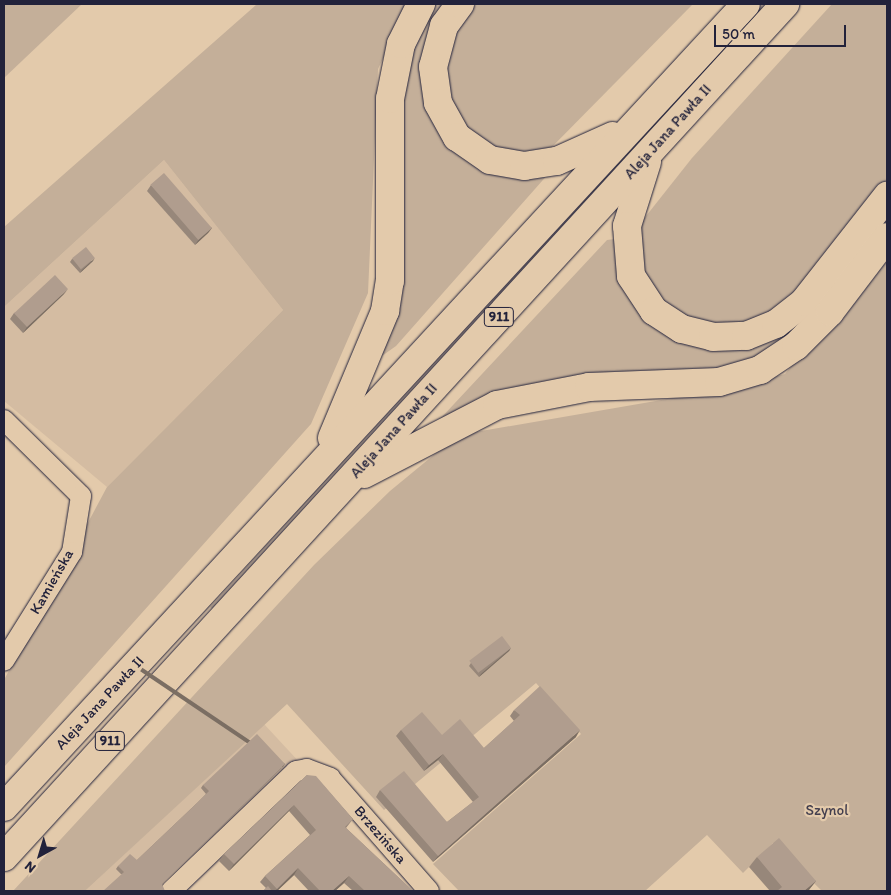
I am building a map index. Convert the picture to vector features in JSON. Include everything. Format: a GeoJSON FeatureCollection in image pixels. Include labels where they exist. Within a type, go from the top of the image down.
{"type":"FeatureCollection","features":[{"type":"Feature","properties":{"kind":"main road"},"geometry":{"type":"LineString","coordinates":[[320,463],[378,338],[385,312],[390,281],[390,99],[401,44],[421,4]]}},
{"type":"Feature","properties":{"kind":"main road"},"geometry":{"type":"LineString","coordinates":[[460,4],[444,26],[432,67],[438,103],[457,136],[490,160],[524,166],[583,151],[628,129]]}},
{"type":"Feature","properties":{"kind":"main road","name":"Aleja Jana Pawła II"},"geometry":{"type":"LineString","coordinates":[[4,807],[628,129],[746,4]]}},
{"type":"Feature","properties":{"kind":"main road","name":"Aleja Jana Pawła II"},"geometry":{"type":"LineString","coordinates":[[4,857],[785,4]]}},
{"type":"Feature","properties":{"kind":"main road"},"geometry":{"type":"LineString","coordinates":[[652,149],[627,226],[631,276],[654,311],[682,329],[713,337],[746,336],[776,324],[804,302],[887,196]]}},
{"type":"Feature","properties":{"kind":"main road"},"geometry":{"type":"LineString","coordinates":[[345,485],[496,405],[589,387],[719,382],[760,370],[796,346],[830,312],[887,237]]}},
{"type":"Feature","properties":{"kind":"street","name":"Kamieńska"},"geometry":{"type":"LineString","coordinates":[[4,420],[81,496],[72,552],[4,661]]}},
{"type":"Feature","properties":{"kind":"street","name":"Brzezińska"},"geometry":{"type":"LineString","coordinates":[[171,891],[296,771],[307,769],[330,778],[429,891]]}},
{"type":"Feature","properties":{"kind":"shaded area"},"geometry":{"type":"Polygon","coordinates":[[[164,160],[283,310],[107,487],[4,401],[4,307],[164,160]]]}},
{"type":"Feature","properties":{"kind":"shaded area"},"geometry":{"type":"Polygon","coordinates":[[[264,724],[302,765],[167,891],[85,891],[264,724]]]}},
{"type":"Feature","properties":{"kind":"green space"},"geometry":{"type":"Polygon","coordinates":[[[4,4],[82,4],[4,78],[4,4]]]}},
{"type":"Feature","properties":{"kind":"green space"},"geometry":{"type":"Polygon","coordinates":[[[257,4],[409,4],[378,69],[368,293],[311,424],[4,767],[4,680],[107,487],[283,310],[164,160],[4,307],[4,227],[257,4]]]}},
{"type":"Feature","properties":{"kind":"green space"},"geometry":{"type":"Polygon","coordinates":[[[436,4],[449,4],[443,128],[550,172],[396,346],[379,358],[401,269],[404,78],[426,16],[436,4]]]}},
{"type":"Feature","properties":{"kind":"green space"},"geometry":{"type":"Polygon","coordinates":[[[476,4],[693,4],[544,155],[519,159],[461,130],[445,92],[443,59],[458,25],[476,4]]]}},
{"type":"Feature","properties":{"kind":"green space"},"geometry":{"type":"Polygon","coordinates":[[[757,4],[769,4],[213,609],[210,607],[757,4]]]}},
{"type":"Feature","properties":{"kind":"green space"},"geometry":{"type":"Polygon","coordinates":[[[832,4],[887,4],[887,182],[782,308],[730,328],[680,318],[647,286],[635,230],[692,158],[832,4]]]}},
{"type":"Feature","properties":{"kind":"green space"},"geometry":{"type":"Polygon","coordinates":[[[887,211],[887,222],[802,326],[756,357],[706,371],[547,381],[440,419],[607,240],[614,239],[622,281],[746,348],[887,211]]]}},
{"type":"Feature","properties":{"kind":"green space","name":"Szynol"},"geometry":{"type":"Polygon","coordinates":[[[887,250],[887,891],[822,891],[773,843],[743,873],[707,835],[645,891],[459,891],[433,864],[581,734],[536,683],[384,810],[287,704],[85,891],[13,891],[314,565],[390,491],[458,435],[731,388],[785,374],[887,250]]]}},
{"type":"Feature","properties":{"kind":"building"},"geometry":{"type":"Polygon","coordinates":[[[164,173],[212,228],[198,240],[150,185],[164,173]]]}},
{"type":"Feature","properties":{"kind":"building"},"geometry":{"type":"Polygon","coordinates":[[[86,247],[95,258],[81,269],[72,258],[86,247]]]}},
{"type":"Feature","properties":{"kind":"building"},"geometry":{"type":"Polygon","coordinates":[[[55,275],[68,289],[27,327],[14,313],[55,275]]]}},
{"type":"Feature","properties":{"kind":"building"},"geometry":{"type":"Polygon","coordinates":[[[502,636],[511,648],[478,673],[469,661],[502,636]]]}},
{"type":"Feature","properties":{"kind":"building"},"geometry":{"type":"Polygon","coordinates":[[[540,686],[580,730],[438,856],[380,790],[404,771],[447,822],[479,797],[443,754],[429,765],[401,730],[422,712],[442,735],[460,719],[484,748],[520,715],[514,710],[540,686]]]}},
{"type":"Feature","properties":{"kind":"building"},"geometry":{"type":"Polygon","coordinates":[[[257,734],[285,764],[162,884],[165,891],[103,891],[124,872],[118,866],[130,854],[137,860],[209,791],[203,785],[257,734]]]}},
{"type":"Feature","properties":{"kind":"building"},"geometry":{"type":"Polygon","coordinates":[[[307,775],[316,776],[353,819],[345,827],[413,891],[365,891],[349,876],[332,891],[320,891],[298,868],[277,889],[265,876],[316,830],[294,805],[234,864],[224,854],[307,775]]]}},
{"type":"Feature","properties":{"kind":"building"},"geometry":{"type":"Polygon","coordinates":[[[779,838],[816,881],[804,891],[777,891],[782,887],[757,857],[779,838]]]}},
{"type":"Feature","properties":{"kind":"building"},"geometry":{"type":"Polygon","coordinates":[[[268,886],[272,891],[263,891],[268,886]]]}}]}
